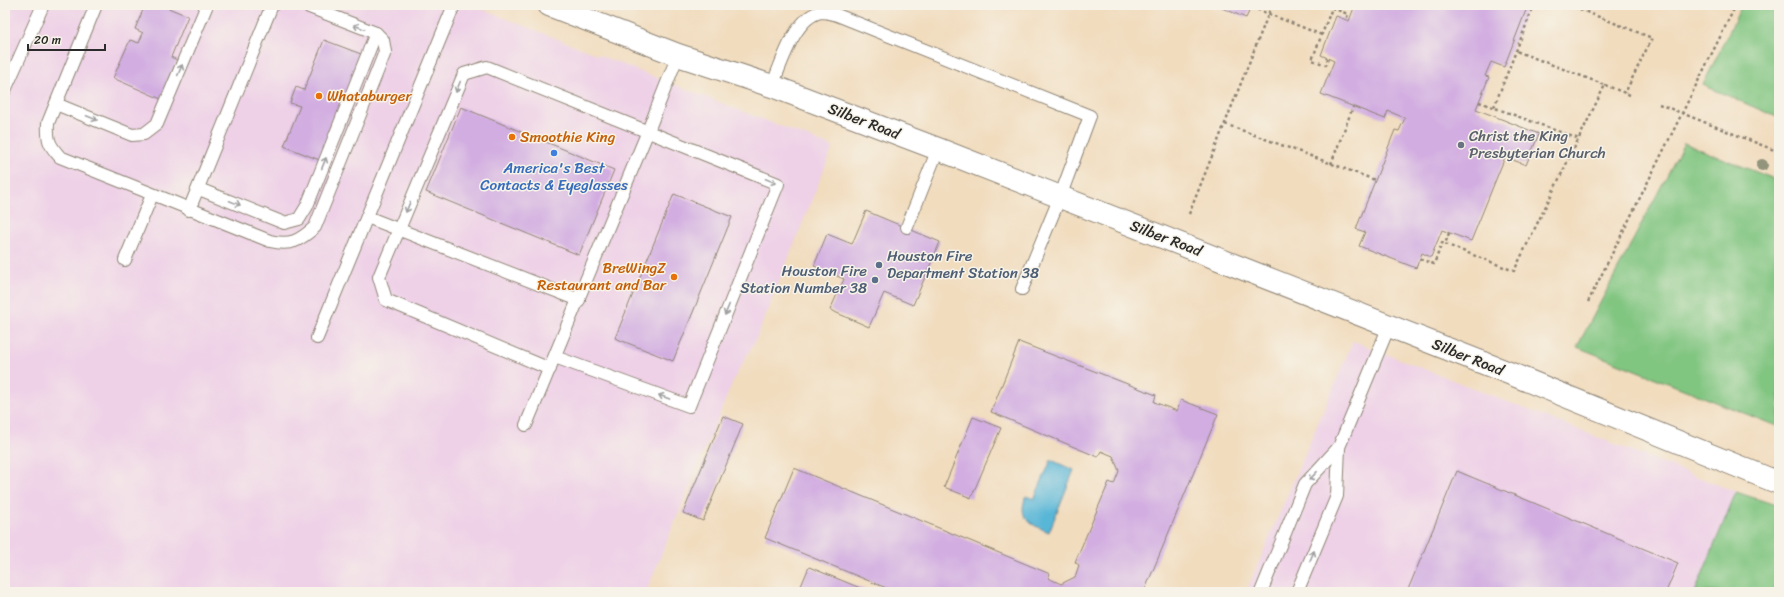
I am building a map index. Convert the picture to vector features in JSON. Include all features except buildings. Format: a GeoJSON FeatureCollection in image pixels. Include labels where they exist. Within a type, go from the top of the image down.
{"type":"FeatureCollection","features":[{"type":"Feature","properties":{"kind":"street","name":"Silber Road"},"geometry":{"type":"LineString","coordinates":[[549,5],[678,55],[772,86],[938,149],[1390,326],[1779,483]]}},
{"type":"Feature","properties":{"kind":"lane"},"geometry":{"type":"LineString","coordinates":[[5,90],[42,5]]}},
{"type":"Feature","properties":{"kind":"lane"},"geometry":{"type":"LineString","coordinates":[[96,5],[48,123],[47,136],[50,147],[60,157],[270,242],[283,244],[299,240],[315,228],[386,52],[384,40],[376,33],[304,5]]}},
{"type":"Feature","properties":{"kind":"lane"},"geometry":{"type":"LineString","coordinates":[[56,104],[132,135],[144,134],[157,124],[207,5]]}},
{"type":"Feature","properties":{"kind":"lane"},"geometry":{"type":"LineString","coordinates":[[189,210],[199,189],[272,5]]}},
{"type":"Feature","properties":{"kind":"lane"},"geometry":{"type":"LineString","coordinates":[[317,338],[454,5]]}},
{"type":"Feature","properties":{"kind":"lane"},"geometry":{"type":"LineString","coordinates":[[772,86],[795,32],[808,18],[822,12],[837,15],[1090,116],[1060,197],[1022,289]]}},
{"type":"Feature","properties":{"kind":"lane"},"geometry":{"type":"LineString","coordinates":[[199,189],[284,223],[299,219],[307,206],[376,33]]}},
{"type":"Feature","properties":{"kind":"lane"},"geometry":{"type":"LineString","coordinates":[[526,425],[579,300],[678,55]]}},
{"type":"Feature","properties":{"kind":"lane"},"geometry":{"type":"LineString","coordinates":[[550,369],[386,300],[379,278],[464,74],[487,67],[778,184],[688,406],[555,357]]}},
{"type":"Feature","properties":{"kind":"lane"},"geometry":{"type":"LineString","coordinates":[[906,227],[938,149]]}},
{"type":"Feature","properties":{"kind":"lane"},"geometry":{"type":"LineString","coordinates":[[125,260],[152,195]]}},
{"type":"Feature","properties":{"kind":"lane"},"geometry":{"type":"LineString","coordinates":[[367,217],[579,300]]}},
{"type":"Feature","properties":{"kind":"lane"},"geometry":{"type":"LineString","coordinates":[[1261,592],[1305,484],[1339,447],[1390,326]]}},
{"type":"Feature","properties":{"kind":"lane"},"geometry":{"type":"LineString","coordinates":[[1297,592],[1337,496],[1339,447]]}},
{"type":"Feature","properties":{"kind":"path"},"geometry":{"type":"LineString","coordinates":[[1246,5],[1322,35]]}},
{"type":"Feature","properties":{"kind":"path"},"geometry":{"type":"LineString","coordinates":[[1189,214],[1272,5]]}},
{"type":"Feature","properties":{"kind":"path"},"geometry":{"type":"LineString","coordinates":[[1494,107],[1534,5]]}},
{"type":"Feature","properties":{"kind":"path"},"geometry":{"type":"LineString","coordinates":[[1570,5],[1652,38],[1625,93]]}},
{"type":"Feature","properties":{"kind":"path"},"geometry":{"type":"LineString","coordinates":[[1588,302],[1736,5]]}},
{"type":"Feature","properties":{"kind":"path"},"geometry":{"type":"LineString","coordinates":[[1328,58],[1326,65],[1312,60],[1332,8],[1348,14],[1346,20]]}},
{"type":"Feature","properties":{"kind":"path"},"geometry":{"type":"LineString","coordinates":[[1516,51],[1630,95]]}},
{"type":"Feature","properties":{"kind":"path"},"geometry":{"type":"LineString","coordinates":[[1420,259],[1434,264],[1442,242],[1514,270],[1580,139],[1605,85]]}},
{"type":"Feature","properties":{"kind":"path"},"geometry":{"type":"LineString","coordinates":[[1479,102],[1580,139]]}},
{"type":"Feature","properties":{"kind":"path"},"geometry":{"type":"LineString","coordinates":[[1659,104],[1779,152]]}},
{"type":"Feature","properties":{"kind":"path"},"geometry":{"type":"LineString","coordinates":[[1331,164],[1353,107]]}},
{"type":"Feature","properties":{"kind":"path"},"geometry":{"type":"LineString","coordinates":[[1225,124],[1375,180]]}},
{"type":"Feature","properties":{"kind":"path"},"geometry":{"type":"LineString","coordinates":[[1445,244],[1449,233]]}},
{"type":"Feature","properties":{"kind":"shaded area"},"geometry":{"type":"Polygon","coordinates":[[[5,5],[471,5],[833,147],[756,339],[734,379],[646,592],[5,592],[5,5]]]}},
{"type":"Feature","properties":{"kind":"shaded area"},"geometry":{"type":"Polygon","coordinates":[[[1353,341],[1736,492],[1695,592],[1246,592],[1353,341]]]}},
{"type":"Feature","properties":{"kind":"green space"},"geometry":{"type":"Polygon","coordinates":[[[1742,5],[1779,5],[1779,118],[1703,85],[1742,5]]]}},
{"type":"Feature","properties":{"kind":"green space"},"geometry":{"type":"Polygon","coordinates":[[[1684,143],[1779,181],[1779,427],[1577,347],[1684,143]]]}},
{"type":"Feature","properties":{"kind":"green space"},"geometry":{"type":"Polygon","coordinates":[[[1736,492],[1779,506],[1779,577],[1773,592],[1695,592],[1736,492]]]}},
{"type":"Feature","properties":{"kind":"water"},"geometry":{"type":"Polygon","coordinates":[[[1051,460],[1074,470],[1049,532],[1027,520],[1023,510],[1026,496],[1034,499],[1051,460]]]}},
{"type":"Feature","properties":{"kind":"place","name":"Whataburger"},"geometry":{"type":"Point","coordinates":[319,96]}},
{"type":"Feature","properties":{"kind":"place","name":"Smoothie King"},"geometry":{"type":"Point","coordinates":[512,137]}},
{"type":"Feature","properties":{"kind":"place","name":"Christ the King Presbyterian Church"},"geometry":{"type":"Point","coordinates":[1461,145]}},
{"type":"Feature","properties":{"kind":"place","name":"America's Best Contacts & Eyeglasses"},"geometry":{"type":"Point","coordinates":[554,153]}},
{"type":"Feature","properties":{"kind":"place","name":"Houston Fire Department Station 38"},"geometry":{"type":"Point","coordinates":[879,265]}},
{"type":"Feature","properties":{"kind":"place","name":"BreWingZ Restaurant and Bar"},"geometry":{"type":"Point","coordinates":[674,277]}},
{"type":"Feature","properties":{"kind":"place","name":"Houston Fire Station Number 38"},"geometry":{"type":"Point","coordinates":[875,280]}}]}
